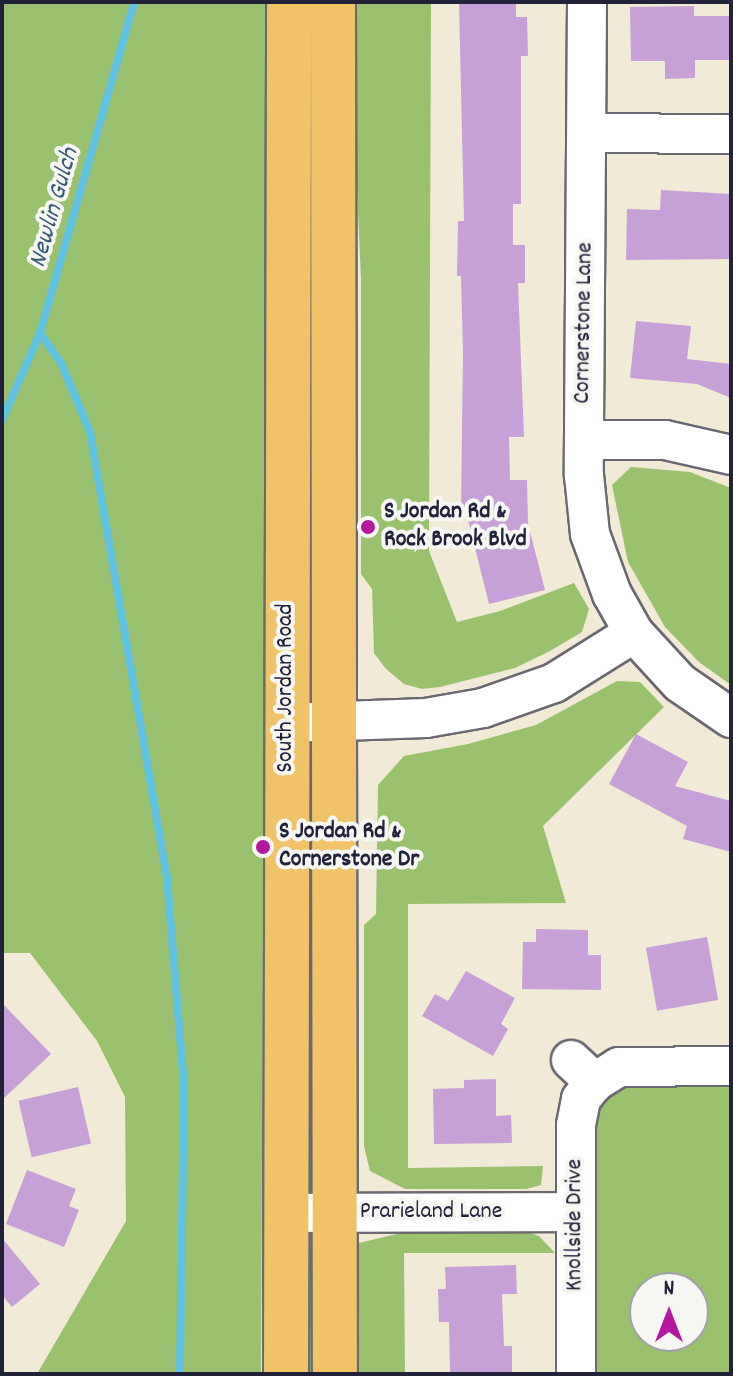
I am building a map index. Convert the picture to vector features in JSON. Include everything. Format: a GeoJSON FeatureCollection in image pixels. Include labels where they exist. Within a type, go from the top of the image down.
{"type":"FeatureCollection","features":[{"type":"Feature","properties":{"kind":"main road","name":"South Jordan Road"},"geometry":{"type":"LineString","coordinates":[[286,1374],[289,2]]}},
{"type":"Feature","properties":{"kind":"main road","name":"South Jordan Road"},"geometry":{"type":"LineString","coordinates":[[333,2],[335,1374]]}},
{"type":"Feature","properties":{"kind":"street","name":"Cornerstone Lane"},"geometry":{"type":"LineString","coordinates":[[587,2],[584,440],[585,501],[590,534],[612,594],[634,633],[664,669],[696,697],[731,718]]}},
{"type":"Feature","properties":{"kind":"street"},"geometry":{"type":"LineString","coordinates":[[587,133],[731,134]]}},
{"type":"Feature","properties":{"kind":"street"},"geometry":{"type":"LineString","coordinates":[[584,440],[675,441],[731,455]]}},
{"type":"Feature","properties":{"kind":"street"},"geometry":{"type":"LineString","coordinates":[[287,723],[426,718],[483,708],[554,683],[634,633]]}},
{"type":"Feature","properties":{"kind":"street","name":"Knollside Drive"},"geometry":{"type":"LineString","coordinates":[[576,1374],[577,1112],[587,1089],[583,1071],[607,1072],[634,1065],[731,1066]]}},
{"type":"Feature","properties":{"kind":"street","name":"Prarieland Lane"},"geometry":{"type":"LineString","coordinates":[[287,1213],[576,1212]]}},
{"type":"Feature","properties":{"kind":"green space"},"geometry":{"type":"Polygon","coordinates":[[[2,2],[270,2],[273,557],[263,938],[261,1374],[37,1374],[126,1221],[125,1097],[97,1041],[30,953],[2,953],[2,2]]]}},
{"type":"Feature","properties":{"kind":"green space"},"geometry":{"type":"Polygon","coordinates":[[[349,2],[431,2],[429,551],[457,622],[500,611],[574,583],[589,609],[582,632],[550,651],[515,668],[440,687],[422,689],[404,684],[386,669],[374,653],[372,589],[361,574],[361,280],[349,2]]]}},
{"type":"Feature","properties":{"kind":"green space"},"geometry":{"type":"Polygon","coordinates":[[[631,467],[690,472],[731,488],[731,685],[699,662],[665,627],[628,562],[612,485],[631,467]]]}},
{"type":"Feature","properties":{"kind":"green space"},"geometry":{"type":"Polygon","coordinates":[[[617,681],[640,682],[664,707],[543,826],[566,903],[408,904],[408,1168],[543,1166],[541,1185],[527,1189],[405,1189],[370,1171],[364,1146],[364,925],[376,914],[378,785],[404,756],[468,744],[536,725],[617,681]]]}},
{"type":"Feature","properties":{"kind":"green space"},"geometry":{"type":"Polygon","coordinates":[[[731,1084],[731,1374],[592,1374],[595,1126],[601,1102],[619,1088],[630,1085],[731,1084]]]}},
{"type":"Feature","properties":{"kind":"green space"},"geometry":{"type":"Polygon","coordinates":[[[401,1233],[530,1233],[539,1236],[555,1253],[404,1253],[405,1374],[351,1374],[351,1251],[359,1243],[401,1233]]]}},
{"type":"Feature","properties":{"kind":"green space"},"geometry":{"type":"Polygon","coordinates":[[[318,1247],[317,1374],[301,1374],[307,1248],[318,1247]]]}},
{"type":"Feature","properties":{"kind":"building"},"geometry":{"type":"Polygon","coordinates":[[[459,2],[516,2],[516,17],[527,17],[528,56],[521,56],[521,204],[513,204],[513,245],[525,245],[525,283],[518,283],[524,437],[509,437],[510,480],[527,480],[528,524],[545,590],[489,604],[466,512],[461,512],[463,352],[461,276],[457,276],[458,221],[464,221],[459,2]]]}},
{"type":"Feature","properties":{"kind":"building"},"geometry":{"type":"Polygon","coordinates":[[[694,6],[694,16],[731,16],[731,60],[695,60],[695,78],[665,79],[665,61],[631,61],[630,7],[694,6]]]}},
{"type":"Feature","properties":{"kind":"building"},"geometry":{"type":"Polygon","coordinates":[[[661,190],[731,194],[731,259],[626,260],[627,209],[660,210],[661,190]]]}},
{"type":"Feature","properties":{"kind":"building"},"geometry":{"type":"Polygon","coordinates":[[[636,321],[691,326],[687,359],[731,364],[731,398],[697,384],[630,378],[636,321]]]}},
{"type":"Feature","properties":{"kind":"building"},"geometry":{"type":"Polygon","coordinates":[[[636,734],[688,762],[675,786],[731,801],[731,852],[683,839],[687,826],[609,784],[636,734]]]}},
{"type":"Feature","properties":{"kind":"building"},"geometry":{"type":"Polygon","coordinates":[[[536,929],[588,930],[588,955],[601,955],[601,990],[522,989],[523,942],[536,942],[536,929]]]}},
{"type":"Feature","properties":{"kind":"building"},"geometry":{"type":"Polygon","coordinates":[[[707,937],[718,1000],[657,1011],[646,948],[707,937]]]}},
{"type":"Feature","properties":{"kind":"building"},"geometry":{"type":"Polygon","coordinates":[[[466,971],[515,998],[501,1024],[508,1029],[493,1056],[422,1016],[435,994],[448,1001],[466,971]]]}},
{"type":"Feature","properties":{"kind":"building"},"geometry":{"type":"Polygon","coordinates":[[[2,1003],[51,1054],[2,1100],[2,1003]]]}},
{"type":"Feature","properties":{"kind":"building"},"geometry":{"type":"Polygon","coordinates":[[[496,1079],[496,1116],[511,1115],[512,1143],[434,1144],[433,1089],[464,1088],[464,1080],[496,1079]]]}},
{"type":"Feature","properties":{"kind":"building"},"geometry":{"type":"Polygon","coordinates":[[[78,1087],[91,1144],[32,1157],[19,1101],[78,1087]]]}},
{"type":"Feature","properties":{"kind":"building"},"geometry":{"type":"Polygon","coordinates":[[[27,1170],[76,1189],[69,1206],[79,1210],[64,1247],[6,1224],[27,1170]]]}},
{"type":"Feature","properties":{"kind":"building"},"geometry":{"type":"Polygon","coordinates":[[[2,1238],[40,1284],[12,1307],[2,1295],[2,1238]]]}},
{"type":"Feature","properties":{"kind":"building"},"geometry":{"type":"Polygon","coordinates":[[[516,1265],[517,1294],[502,1294],[504,1346],[512,1346],[512,1374],[450,1374],[449,1322],[439,1322],[438,1289],[446,1289],[445,1267],[516,1265]]]}},
{"type":"Feature","properties":{"kind":"waterway","name":"Newlin Gulch"},"geometry":{"type":"LineString","coordinates":[[2,420],[40,333],[134,2]]}},
{"type":"Feature","properties":{"kind":"waterway"},"geometry":{"type":"LineString","coordinates":[[40,333],[61,363],[90,432],[167,878],[184,1084],[180,1374]]}},
{"type":"Feature","properties":{"kind":"place","name":"S Jordan Rd & Rock Brook Blvd"},"geometry":{"type":"Point","coordinates":[368,527]}},
{"type":"Feature","properties":{"kind":"place","name":"S Jordan Rd & Cornerstone Dr"},"geometry":{"type":"Point","coordinates":[263,847]}}]}
